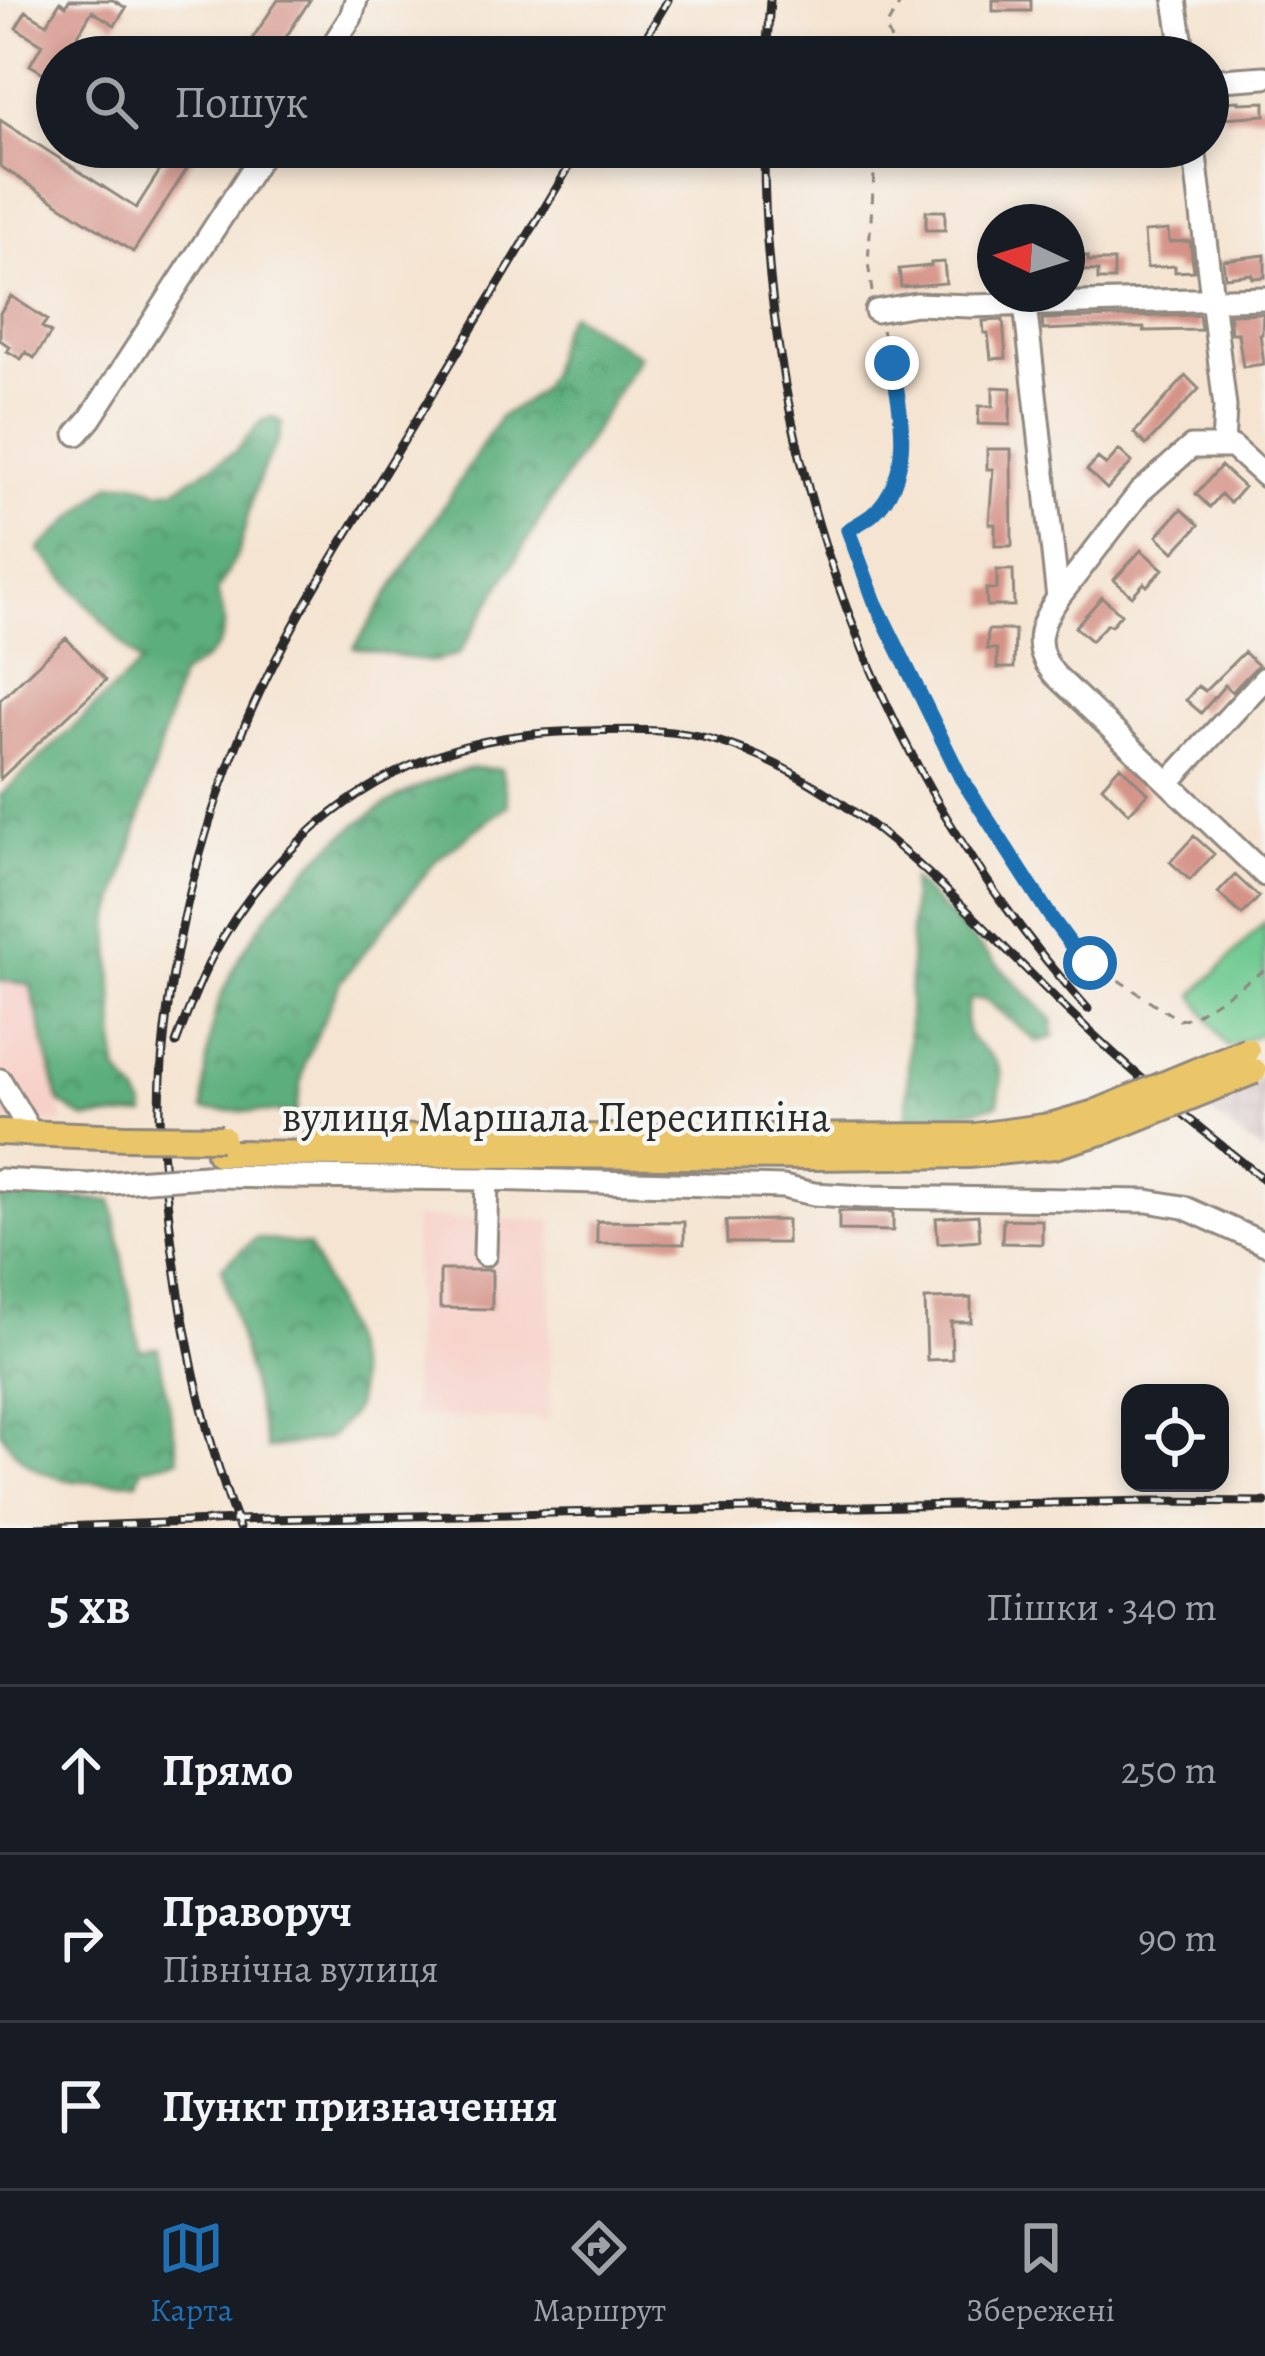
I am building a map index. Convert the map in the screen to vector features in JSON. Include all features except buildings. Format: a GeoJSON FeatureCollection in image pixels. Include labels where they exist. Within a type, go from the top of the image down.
{"type":"FeatureCollection","features":[{"type":"Feature","properties":{"kind":"main road","name":"вулиця Маршала Пересипкіна"},"geometry":{"type":"LineString","coordinates":[[0,1146],[975,1136],[1100,1122],[1258,1057]]}},
{"type":"Feature","properties":{"kind":"main road","name":"вулиця Маршала Пересипкіна"},"geometry":{"type":"LineString","coordinates":[[0,1132],[126,1145]]}},
{"type":"Feature","properties":{"kind":"street"},"geometry":{"type":"LineString","coordinates":[[339,36],[356,0]]}},
{"type":"Feature","properties":{"kind":"street"},"geometry":{"type":"LineString","coordinates":[[1175,0],[1181,36]]}},
{"type":"Feature","properties":{"kind":"street"},"geometry":{"type":"LineString","coordinates":[[1229,79],[1265,76]]}},
{"type":"Feature","properties":{"kind":"street"},"geometry":{"type":"LineString","coordinates":[[77,434],[253,168]]}},
{"type":"Feature","properties":{"kind":"street"},"geometry":{"type":"LineString","coordinates":[[1196,168],[1228,446]]}},
{"type":"Feature","properties":{"kind":"street"},"geometry":{"type":"LineString","coordinates":[[1085,302],[1265,298]]}},
{"type":"Feature","properties":{"kind":"street"},"geometry":{"type":"LineString","coordinates":[[876,311],[916,304],[977,304]]}},
{"type":"Feature","properties":{"kind":"street"},"geometry":{"type":"LineString","coordinates":[[1026,312],[1058,598]]}},
{"type":"Feature","properties":{"kind":"street"},"geometry":{"type":"LineString","coordinates":[[1265,476],[1228,446],[1191,447],[1159,473],[1115,522],[1046,614],[1039,640],[1045,664],[1265,875]]}},
{"type":"Feature","properties":{"kind":"street"},"geometry":{"type":"LineString","coordinates":[[1169,782],[1265,678]]}},
{"type":"Feature","properties":{"kind":"street"},"geometry":{"type":"LineString","coordinates":[[0,1080],[31,1133]]}},
{"type":"Feature","properties":{"kind":"street"},"geometry":{"type":"LineString","coordinates":[[0,1180],[88,1185],[205,1177],[487,1179],[783,1186],[814,1194],[863,1197],[1169,1202],[1265,1244]]}},
{"type":"Feature","properties":{"kind":"street"},"geometry":{"type":"LineString","coordinates":[[485,1256],[487,1179]]}},
{"type":"Feature","properties":{"kind":"path"},"geometry":{"type":"LineString","coordinates":[[889,36],[886,27],[902,0]]}},
{"type":"Feature","properties":{"kind":"path"},"geometry":{"type":"LineString","coordinates":[[875,168],[868,262],[902,428],[900,458],[887,496],[872,514],[848,530],[875,602],[961,778],[1077,953],[1179,1020],[1192,1017],[1265,970]]}},
{"type":"Feature","properties":{"kind":"shaded area"},"geometry":{"type":"Polygon","coordinates":[[[0,981],[30,983],[64,1123],[0,1120],[0,981]]]}},
{"type":"Feature","properties":{"kind":"shaded area"},"geometry":{"type":"Polygon","coordinates":[[[1265,1075],[1265,1154],[1199,1105],[1265,1075]]]}},
{"type":"Feature","properties":{"kind":"shaded area"},"geometry":{"type":"Polygon","coordinates":[[[415,1218],[553,1220],[549,1420],[412,1417],[415,1218]]]}},
{"type":"Feature","properties":{"kind":"green space"},"geometry":{"type":"Polygon","coordinates":[[[571,314],[639,356],[459,654],[432,662],[354,648],[500,417],[541,387],[571,314]]]}},
{"type":"Feature","properties":{"kind":"green space"},"geometry":{"type":"Polygon","coordinates":[[[273,417],[282,423],[279,438],[253,496],[239,551],[217,592],[223,633],[214,651],[180,676],[110,924],[117,1069],[138,1096],[145,1115],[85,1119],[59,1102],[30,984],[0,981],[0,796],[140,664],[39,549],[111,484],[134,482],[158,491],[175,489],[236,451],[261,421],[273,417]]]}},
{"type":"Feature","properties":{"kind":"green space"},"geometry":{"type":"Polygon","coordinates":[[[472,768],[501,769],[508,805],[436,860],[340,983],[305,1062],[296,1113],[203,1110],[218,1005],[266,917],[324,852],[358,824],[432,781],[472,768]]]}},
{"type":"Feature","properties":{"kind":"green space"},"geometry":{"type":"Polygon","coordinates":[[[912,879],[1053,1020],[1054,1037],[1037,1042],[985,999],[970,999],[967,1028],[997,1064],[1001,1078],[998,1104],[907,1118],[912,879]]]}},
{"type":"Feature","properties":{"kind":"green space"},"geometry":{"type":"Polygon","coordinates":[[[1265,922],[1265,1032],[1227,1047],[1194,995],[1265,922]]]}},
{"type":"Feature","properties":{"kind":"green space"},"geometry":{"type":"Polygon","coordinates":[[[0,1192],[112,1201],[140,1350],[158,1348],[179,1459],[142,1468],[137,1481],[77,1481],[42,1472],[12,1449],[0,1430],[0,1192]]]}},
{"type":"Feature","properties":{"kind":"green space"},"geometry":{"type":"Polygon","coordinates":[[[256,1238],[309,1246],[343,1327],[357,1393],[352,1413],[329,1438],[267,1449],[222,1267],[256,1238]]]}},
{"type":"Feature","properties":{"kind":"railway"},"geometry":{"type":"LineString","coordinates":[[647,36],[668,0]]}},
{"type":"Feature","properties":{"kind":"railway"},"geometry":{"type":"LineString","coordinates":[[767,36],[770,0]]}},
{"type":"Feature","properties":{"kind":"railway"},"geometry":{"type":"LineString","coordinates":[[239,1528],[192,1367],[161,1144],[167,1017],[195,872],[240,737],[290,633],[568,168]]}},
{"type":"Feature","properties":{"kind":"railway"},"geometry":{"type":"LineString","coordinates":[[765,168],[769,265],[785,381],[810,496],[846,608],[892,716],[948,820],[1013,918],[1088,1009]]}},
{"type":"Feature","properties":{"kind":"railway"},"geometry":{"type":"LineString","coordinates":[[176,1043],[211,959],[251,896],[301,840],[360,793],[427,759],[486,741],[566,732],[682,733],[763,758],[853,811],[934,879],[1125,1064],[1265,1180]]}},
{"type":"Feature","properties":{"kind":"railway"},"geometry":{"type":"LineString","coordinates":[[36,1528],[264,1519],[1265,1502]]}},
{"type":"Feature","properties":{"kind":"route"},"geometry":{"type":"LineString","coordinates":[[892,363],[902,428],[900,458],[887,496],[872,514],[848,530],[875,602],[961,778],[1052,919],[1090,963]]}}]}
